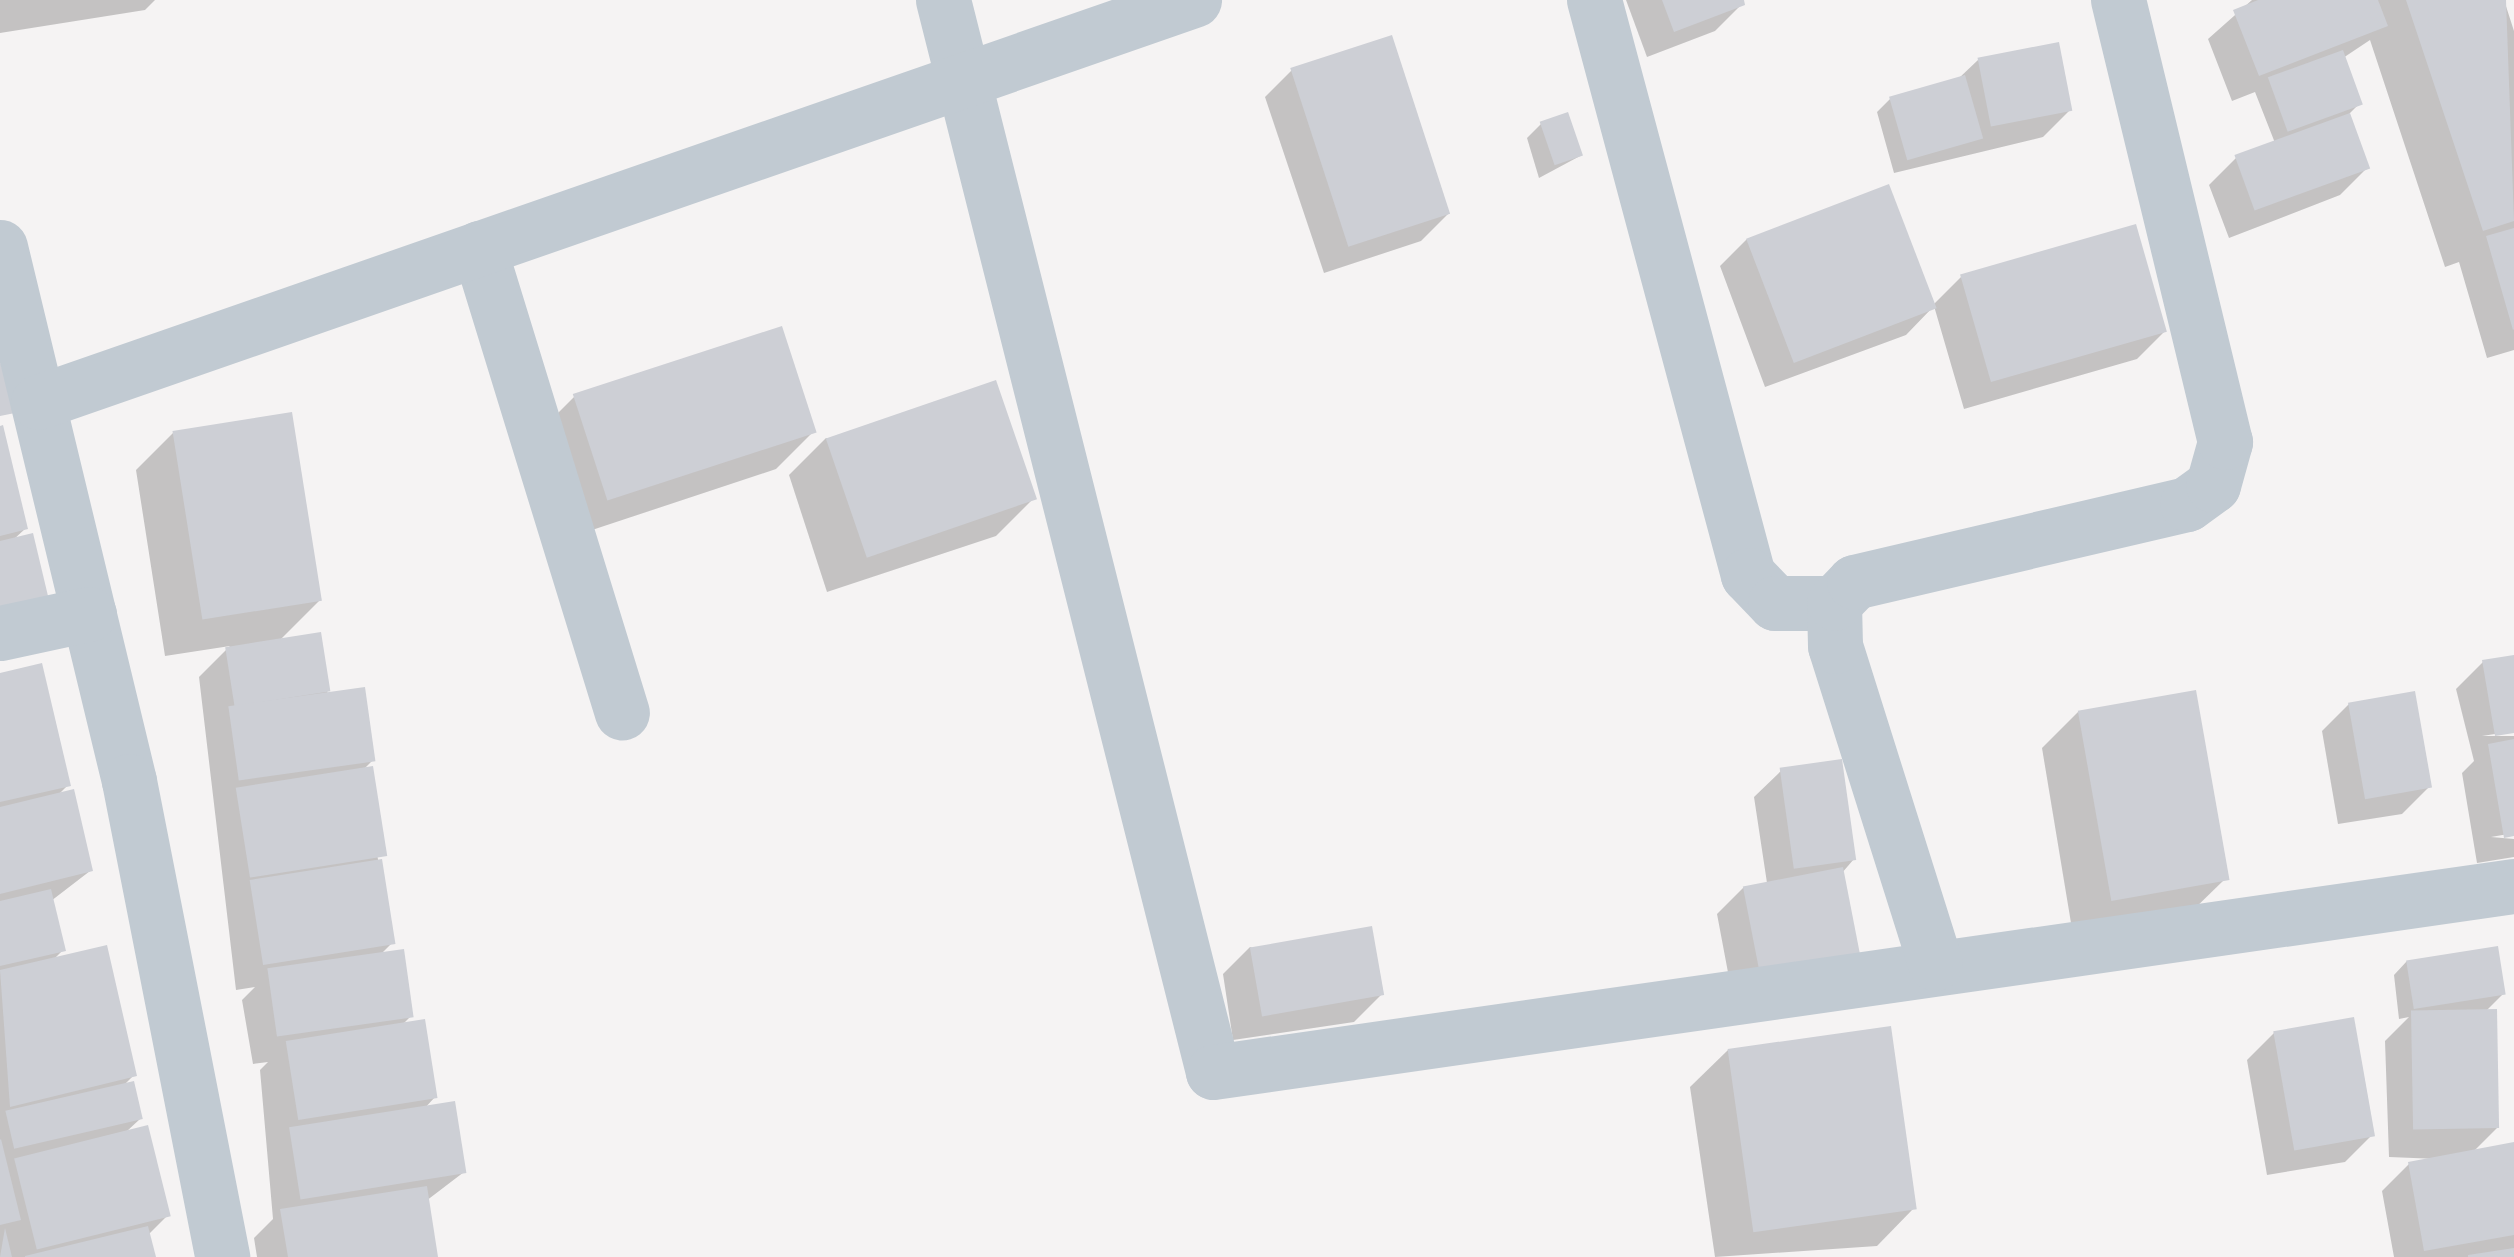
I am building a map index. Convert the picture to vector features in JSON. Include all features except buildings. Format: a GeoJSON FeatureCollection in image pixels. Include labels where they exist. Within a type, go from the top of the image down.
{"type":"FeatureCollection","features":[{"type":"Feature","properties":{"kind":"street"},"geometry":{"type":"LineString","coordinates":[[943,0],[1213,1072],[1935,963],[2514,886]]}},
{"type":"Feature","properties":{"kind":"street"},"geometry":{"type":"LineString","coordinates":[[38,402],[1194,0]]}},
{"type":"Feature","properties":{"kind":"street"},"geometry":{"type":"LineString","coordinates":[[1594,0],[1748,576],[1776,603],[1834,603]]}},
{"type":"Feature","properties":{"kind":"street"},"geometry":{"type":"LineString","coordinates":[[1935,963],[1835,646],[1834,603],[1854,582],[2142,516],[2213,486],[2225,442],[2221,401],[2118,0]]}},
{"type":"Feature","properties":{"kind":"street"},"geometry":{"type":"LineString","coordinates":[[0,247],[89,614],[222,1257]]}},
{"type":"Feature","properties":{"kind":"street"},"geometry":{"type":"LineString","coordinates":[[480,248],[622,713]]}},
{"type":"Feature","properties":{"kind":"street"},"geometry":{"type":"LineString","coordinates":[[0,633],[89,614]]}}]}
